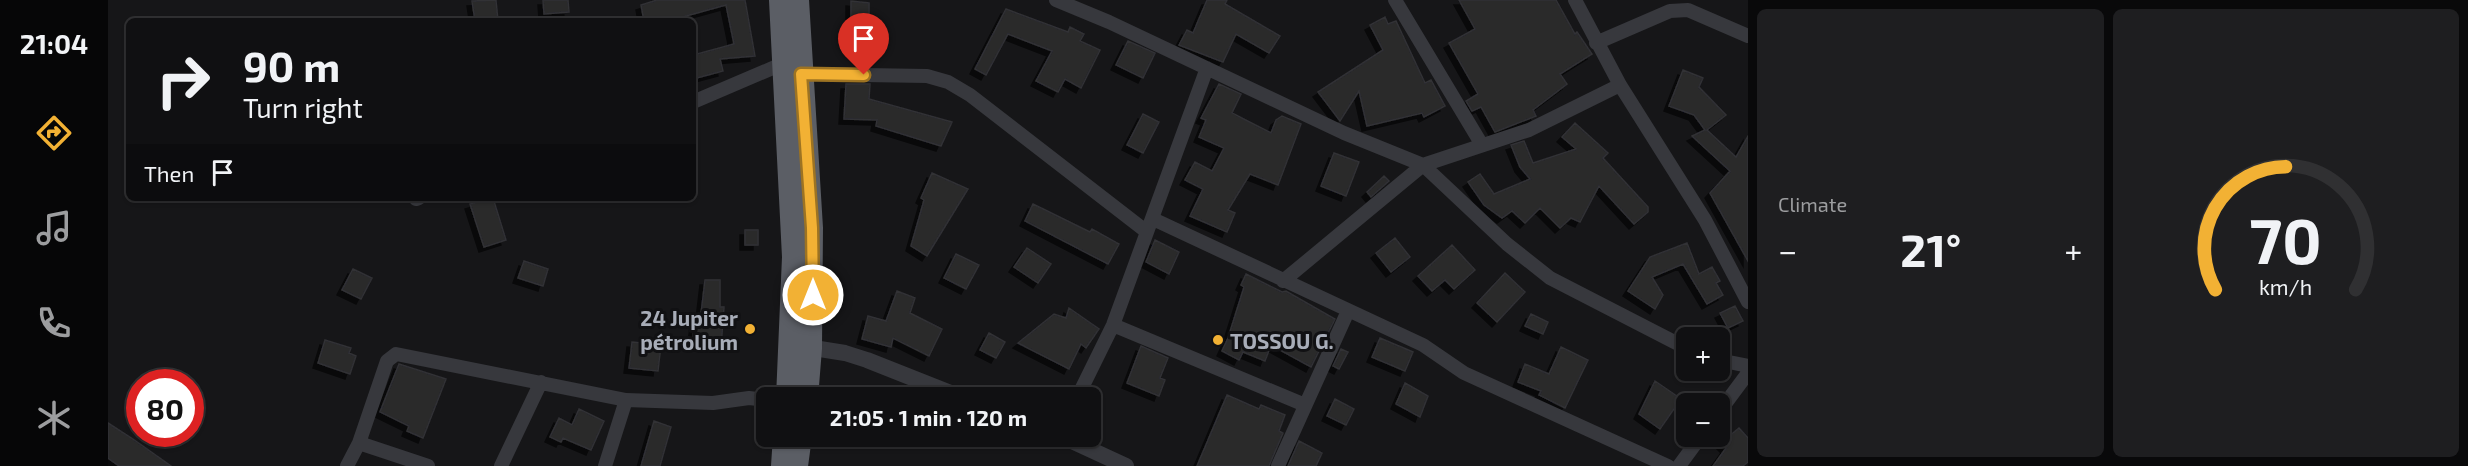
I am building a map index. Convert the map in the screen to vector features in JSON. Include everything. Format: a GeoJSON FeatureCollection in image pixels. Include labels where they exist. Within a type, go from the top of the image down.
{"type":"FeatureCollection","features":[{"type":"Feature","properties":{"kind":"highway"},"geometry":{"type":"LineString","coordinates":[[780,0],[792,69],[812,228],[801,346],[790,387]]}},
{"type":"Feature","properties":{"kind":"highway"},"geometry":{"type":"LineString","coordinates":[[792,69],[798,0]]}},
{"type":"Feature","properties":{"kind":"highway"},"geometry":{"type":"LineString","coordinates":[[801,346],[806,387]]}},
{"type":"Feature","properties":{"kind":"highway"},"geometry":{"type":"LineString","coordinates":[[782,466],[783,447]]}},
{"type":"Feature","properties":{"kind":"highway"},"geometry":{"type":"LineString","coordinates":[[797,466],[800,447]]}},
{"type":"Feature","properties":{"kind":"street"},"geometry":{"type":"LineString","coordinates":[[1056,0],[1207,68],[1344,134],[1423,165],[1490,229],[1550,278],[1676,343]]}},
{"type":"Feature","properties":{"kind":"street"},"geometry":{"type":"LineString","coordinates":[[1395,0],[1482,145]]}},
{"type":"Feature","properties":{"kind":"street"},"geometry":{"type":"LineString","coordinates":[[1575,0],[1620,85],[1705,220],[1748,302]]}},
{"type":"Feature","properties":{"kind":"street"},"geometry":{"type":"LineString","coordinates":[[1596,43],[1670,10],[1688,10],[1748,36]]}},
{"type":"Feature","properties":{"kind":"street"},"geometry":{"type":"LineString","coordinates":[[1082,387],[1113,325],[1207,68]]}},
{"type":"Feature","properties":{"kind":"street"},"geometry":{"type":"LineString","coordinates":[[696,101],[792,69],[927,76],[948,82],[970,95],[1147,232]]}},
{"type":"Feature","properties":{"kind":"street"},"geometry":{"type":"LineString","coordinates":[[1283,280],[1423,165],[1529,130],[1620,85]]}},
{"type":"Feature","properties":{"kind":"street"},"geometry":{"type":"LineString","coordinates":[[1153,219],[1423,345],[1464,373],[1668,466]]}},
{"type":"Feature","properties":{"kind":"street"},"geometry":{"type":"LineString","coordinates":[[1278,466],[1348,311]]}},
{"type":"Feature","properties":{"kind":"street"},"geometry":{"type":"LineString","coordinates":[[1113,325],[1305,405]]}},
{"type":"Feature","properties":{"kind":"street"},"geometry":{"type":"LineString","coordinates":[[801,346],[867,360],[935,387]]}},
{"type":"Feature","properties":{"kind":"street"},"geometry":{"type":"LineString","coordinates":[[347,466],[359,442],[387,362],[396,354],[626,400],[713,403],[756,399]]}},
{"type":"Feature","properties":{"kind":"street"},"geometry":{"type":"LineString","coordinates":[[1730,362],[1748,366]]}},
{"type":"Feature","properties":{"kind":"street"},"geometry":{"type":"LineString","coordinates":[[1730,397],[1748,373]]}},
{"type":"Feature","properties":{"kind":"street"},"geometry":{"type":"LineString","coordinates":[[501,466],[541,382]]}},
{"type":"Feature","properties":{"kind":"street"},"geometry":{"type":"LineString","coordinates":[[605,466],[626,400]]}},
{"type":"Feature","properties":{"kind":"street"},"geometry":{"type":"LineString","coordinates":[[359,442],[428,466]]}},
{"type":"Feature","properties":{"kind":"street"},"geometry":{"type":"LineString","coordinates":[[1085,447],[1126,466]]}},
{"type":"Feature","properties":{"kind":"street"},"geometry":{"type":"LineString","coordinates":[[1679,466],[1693,447]]}},
{"type":"Feature","properties":{"kind":"building"},"geometry":{"type":"Polygon","coordinates":[[[496,0],[498,18],[475,18],[472,1],[496,0]]]}},
{"type":"Feature","properties":{"kind":"building"},"geometry":{"type":"Polygon","coordinates":[[[543,0],[568,0],[569,12],[544,14],[543,0]]]}},
{"type":"Feature","properties":{"kind":"building"},"geometry":{"type":"Polygon","coordinates":[[[657,0],[745,0],[755,56],[720,59],[723,71],[696,78],[696,54],[734,44],[726,5],[679,18],[643,18],[641,5],[657,0]]]}},
{"type":"Feature","properties":{"kind":"building"},"geometry":{"type":"Polygon","coordinates":[[[1207,0],[1227,0],[1225,4],[1280,36],[1269,53],[1236,34],[1223,62],[1179,45],[1187,30],[1193,33],[1207,0]]]}},
{"type":"Feature","properties":{"kind":"building"},"geometry":{"type":"Polygon","coordinates":[[[1459,0],[1556,0],[1575,34],[1577,32],[1592,54],[1560,74],[1567,84],[1533,110],[1536,116],[1495,132],[1481,107],[1472,111],[1466,101],[1478,94],[1449,43],[1475,29],[1459,0]]]}},
{"type":"Feature","properties":{"kind":"building"},"geometry":{"type":"Polygon","coordinates":[[[851,1],[869,3],[869,32],[851,32],[851,1]]]}},
{"type":"Feature","properties":{"kind":"building"},"geometry":{"type":"Polygon","coordinates":[[[1006,9],[1068,32],[1070,27],[1084,34],[1080,41],[1100,50],[1081,88],[1065,79],[1058,92],[1036,81],[1052,51],[1008,34],[986,75],[975,69],[1006,9]]]}},
{"type":"Feature","properties":{"kind":"building"},"geometry":{"type":"Polygon","coordinates":[[[1385,17],[1388,24],[1396,21],[1425,83],[1431,80],[1445,106],[1424,117],[1422,113],[1367,126],[1359,91],[1340,121],[1318,92],[1383,50],[1370,25],[1385,17]]]}},
{"type":"Feature","properties":{"kind":"building"},"geometry":{"type":"Polygon","coordinates":[[[1128,41],[1155,53],[1143,78],[1116,65],[1128,41]]]}},
{"type":"Feature","properties":{"kind":"building"},"geometry":{"type":"Polygon","coordinates":[[[1683,70],[1703,78],[1699,87],[1726,115],[1707,130],[1736,157],[1748,136],[1748,261],[1710,193],[1730,171],[1692,136],[1705,130],[1694,115],[1669,106],[1683,70]]]}},
{"type":"Feature","properties":{"kind":"building"},"geometry":{"type":"Polygon","coordinates":[[[846,84],[870,84],[869,99],[952,122],[941,146],[876,126],[877,120],[844,119],[846,84]]]}},
{"type":"Feature","properties":{"kind":"building"},"geometry":{"type":"Polygon","coordinates":[[[1219,84],[1241,94],[1232,113],[1271,133],[1276,120],[1282,116],[1301,124],[1278,185],[1250,174],[1228,210],[1235,213],[1227,232],[1190,216],[1203,189],[1185,180],[1195,162],[1212,171],[1224,148],[1199,137],[1206,120],[1201,118],[1219,84]]]}},
{"type":"Feature","properties":{"kind":"building"},"geometry":{"type":"Polygon","coordinates":[[[1143,114],[1159,122],[1143,153],[1127,145],[1143,114]]]}},
{"type":"Feature","properties":{"kind":"building"},"geometry":{"type":"Polygon","coordinates":[[[1575,123],[1608,153],[1603,158],[1648,207],[1648,212],[1634,224],[1599,186],[1580,222],[1571,218],[1560,228],[1540,208],[1525,223],[1512,211],[1502,218],[1484,205],[1468,182],[1480,174],[1494,194],[1530,179],[1520,167],[1511,145],[1524,141],[1533,163],[1576,149],[1562,137],[1575,123]]]}},
{"type":"Feature","properties":{"kind":"building"},"geometry":{"type":"Polygon","coordinates":[[[1334,153],[1359,162],[1346,196],[1321,186],[1334,153]]]}},
{"type":"Feature","properties":{"kind":"building"},"geometry":{"type":"Polygon","coordinates":[[[932,173],[968,189],[927,256],[911,246],[924,200],[921,198],[932,173]]]}},
{"type":"Feature","properties":{"kind":"building"},"geometry":{"type":"Polygon","coordinates":[[[1384,176],[1389,181],[1371,197],[1367,192],[1384,176]]]}},
{"type":"Feature","properties":{"kind":"building"},"geometry":{"type":"Polygon","coordinates":[[[494,201],[506,240],[484,247],[470,204],[494,201]]]}},
{"type":"Feature","properties":{"kind":"building"},"geometry":{"type":"Polygon","coordinates":[[[1033,204],[1090,232],[1092,229],[1119,244],[1108,264],[1025,221],[1033,204]]]}},
{"type":"Feature","properties":{"kind":"building"},"geometry":{"type":"Polygon","coordinates":[[[745,230],[758,230],[758,245],[745,245],[745,230]]]}},
{"type":"Feature","properties":{"kind":"building"},"geometry":{"type":"Polygon","coordinates":[[[1395,238],[1410,257],[1391,272],[1376,253],[1395,238]]]}},
{"type":"Feature","properties":{"kind":"building"},"geometry":{"type":"Polygon","coordinates":[[[1155,240],[1179,252],[1169,274],[1146,262],[1155,240]]]}},
{"type":"Feature","properties":{"kind":"building"},"geometry":{"type":"Polygon","coordinates":[[[1687,243],[1699,274],[1712,267],[1720,281],[1716,283],[1723,295],[1707,304],[1683,264],[1652,277],[1663,295],[1655,309],[1628,291],[1650,257],[1687,243]]]}},
{"type":"Feature","properties":{"kind":"building"},"geometry":{"type":"Polygon","coordinates":[[[1452,245],[1475,270],[1454,289],[1445,280],[1432,291],[1418,276],[1452,245]]]}},
{"type":"Feature","properties":{"kind":"building"},"geometry":{"type":"Polygon","coordinates":[[[1027,248],[1051,264],[1038,283],[1014,267],[1027,248]]]}},
{"type":"Feature","properties":{"kind":"building"},"geometry":{"type":"Polygon","coordinates":[[[956,254],[979,265],[966,289],[944,278],[956,254]]]}},
{"type":"Feature","properties":{"kind":"building"},"geometry":{"type":"Polygon","coordinates":[[[524,261],[548,269],[543,286],[518,278],[524,261]]]}},
{"type":"Feature","properties":{"kind":"building"},"geometry":{"type":"Polygon","coordinates":[[[353,269],[372,278],[361,299],[342,290],[353,269]]]}},
{"type":"Feature","properties":{"kind":"building"},"geometry":{"type":"Polygon","coordinates":[[[1505,273],[1525,292],[1497,322],[1477,303],[1505,273]]]}},
{"type":"Feature","properties":{"kind":"building"},"geometry":{"type":"Polygon","coordinates":[[[1246,274],[1282,292],[1286,291],[1335,319],[1311,367],[1271,345],[1265,361],[1243,352],[1239,360],[1222,351],[1244,287],[1241,285],[1246,274]]]}},
{"type":"Feature","properties":{"kind":"building"},"geometry":{"type":"Polygon","coordinates":[[[705,280],[720,280],[720,307],[724,307],[721,347],[692,345],[695,322],[700,322],[705,280]]]}},
{"type":"Feature","properties":{"kind":"building"},"geometry":{"type":"Polygon","coordinates":[[[897,291],[915,298],[910,313],[942,329],[929,356],[893,338],[891,347],[862,339],[868,316],[886,321],[897,291]]]}},
{"type":"Feature","properties":{"kind":"building"},"geometry":{"type":"Polygon","coordinates":[[[1735,306],[1743,321],[1727,327],[1720,313],[1735,306]]]}},
{"type":"Feature","properties":{"kind":"building"},"geometry":{"type":"Polygon","coordinates":[[[1069,308],[1099,329],[1086,348],[1081,344],[1069,369],[1018,343],[1054,314],[1066,318],[1069,308]]]}},
{"type":"Feature","properties":{"kind":"building"},"geometry":{"type":"Polygon","coordinates":[[[1531,314],[1548,322],[1543,334],[1525,326],[1531,314]]]}},
{"type":"Feature","properties":{"kind":"building"},"geometry":{"type":"Polygon","coordinates":[[[989,333],[1005,342],[996,358],[980,350],[989,333]]]}},
{"type":"Feature","properties":{"kind":"building"},"geometry":{"type":"Polygon","coordinates":[[[1380,338],[1413,352],[1405,371],[1372,357],[1380,338]]]}},
{"type":"Feature","properties":{"kind":"building"},"geometry":{"type":"Polygon","coordinates":[[[325,340],[351,348],[349,353],[356,356],[350,374],[318,363],[325,340]]]}},
{"type":"Feature","properties":{"kind":"building"},"geometry":{"type":"Polygon","coordinates":[[[632,342],[661,345],[658,371],[629,368],[632,342]]]}},
{"type":"Feature","properties":{"kind":"building"},"geometry":{"type":"Polygon","coordinates":[[[1141,346],[1168,358],[1160,378],[1165,380],[1159,396],[1127,383],[1141,346]]]}},
{"type":"Feature","properties":{"kind":"building"},"geometry":{"type":"Polygon","coordinates":[[[1561,347],[1588,360],[1565,408],[1539,395],[1541,391],[1518,382],[1525,364],[1549,374],[1561,347]]]}},
{"type":"Feature","properties":{"kind":"building"},"geometry":{"type":"Polygon","coordinates":[[[1341,349],[1348,352],[1339,369],[1333,366],[1341,349]]]}},
{"type":"Feature","properties":{"kind":"building"},"geometry":{"type":"Polygon","coordinates":[[[399,364],[446,379],[423,438],[407,431],[409,426],[380,412],[399,364]]]}},
{"type":"Feature","properties":{"kind":"building"},"geometry":{"type":"Polygon","coordinates":[[[1655,381],[1676,396],[1676,406],[1660,429],[1639,414],[1655,381]]]}},
{"type":"Feature","properties":{"kind":"building"},"geometry":{"type":"Polygon","coordinates":[[[1405,383],[1428,396],[1420,417],[1396,404],[1405,383]]]}},
{"type":"Feature","properties":{"kind":"building"},"geometry":{"type":"Polygon","coordinates":[[[1227,395],[1259,409],[1261,405],[1285,415],[1279,431],[1283,433],[1269,466],[1197,466],[1227,395]]]}},
{"type":"Feature","properties":{"kind":"building"},"geometry":{"type":"Polygon","coordinates":[[[1335,399],[1354,409],[1346,425],[1327,416],[1335,399]]]}},
{"type":"Feature","properties":{"kind":"building"},"geometry":{"type":"Polygon","coordinates":[[[579,409],[604,421],[591,450],[563,438],[561,442],[550,437],[559,418],[572,425],[579,409]]]}},
{"type":"Feature","properties":{"kind":"building"},"geometry":{"type":"Polygon","coordinates":[[[654,421],[671,427],[660,466],[641,466],[654,421]]]}},
{"type":"Feature","properties":{"kind":"building"},"geometry":{"type":"Polygon","coordinates":[[[108,423],[126,435],[126,447],[144,447],[171,466],[119,466],[108,458],[108,423]]]}},
{"type":"Feature","properties":{"kind":"building"},"geometry":{"type":"Polygon","coordinates":[[[1739,428],[1748,438],[1748,462],[1743,466],[1713,466],[1725,447],[1730,447],[1730,436],[1739,428]]]}},
{"type":"Feature","properties":{"kind":"building"},"geometry":{"type":"Polygon","coordinates":[[[1299,441],[1322,453],[1316,466],[1288,466],[1299,441]]]}},
{"type":"Feature","properties":{"kind":"place","name":"24 Jupiter pétrolium"},"geometry":{"type":"Point","coordinates":[750,329]}},
{"type":"Feature","properties":{"kind":"place","name":"TOSSOU G."},"geometry":{"type":"Point","coordinates":[1218,340]}},
{"type":"Feature","properties":{"kind":"route"},"geometry":{"type":"LineString","coordinates":[[813,295],[812,228],[801,74],[864,75]]}}]}
